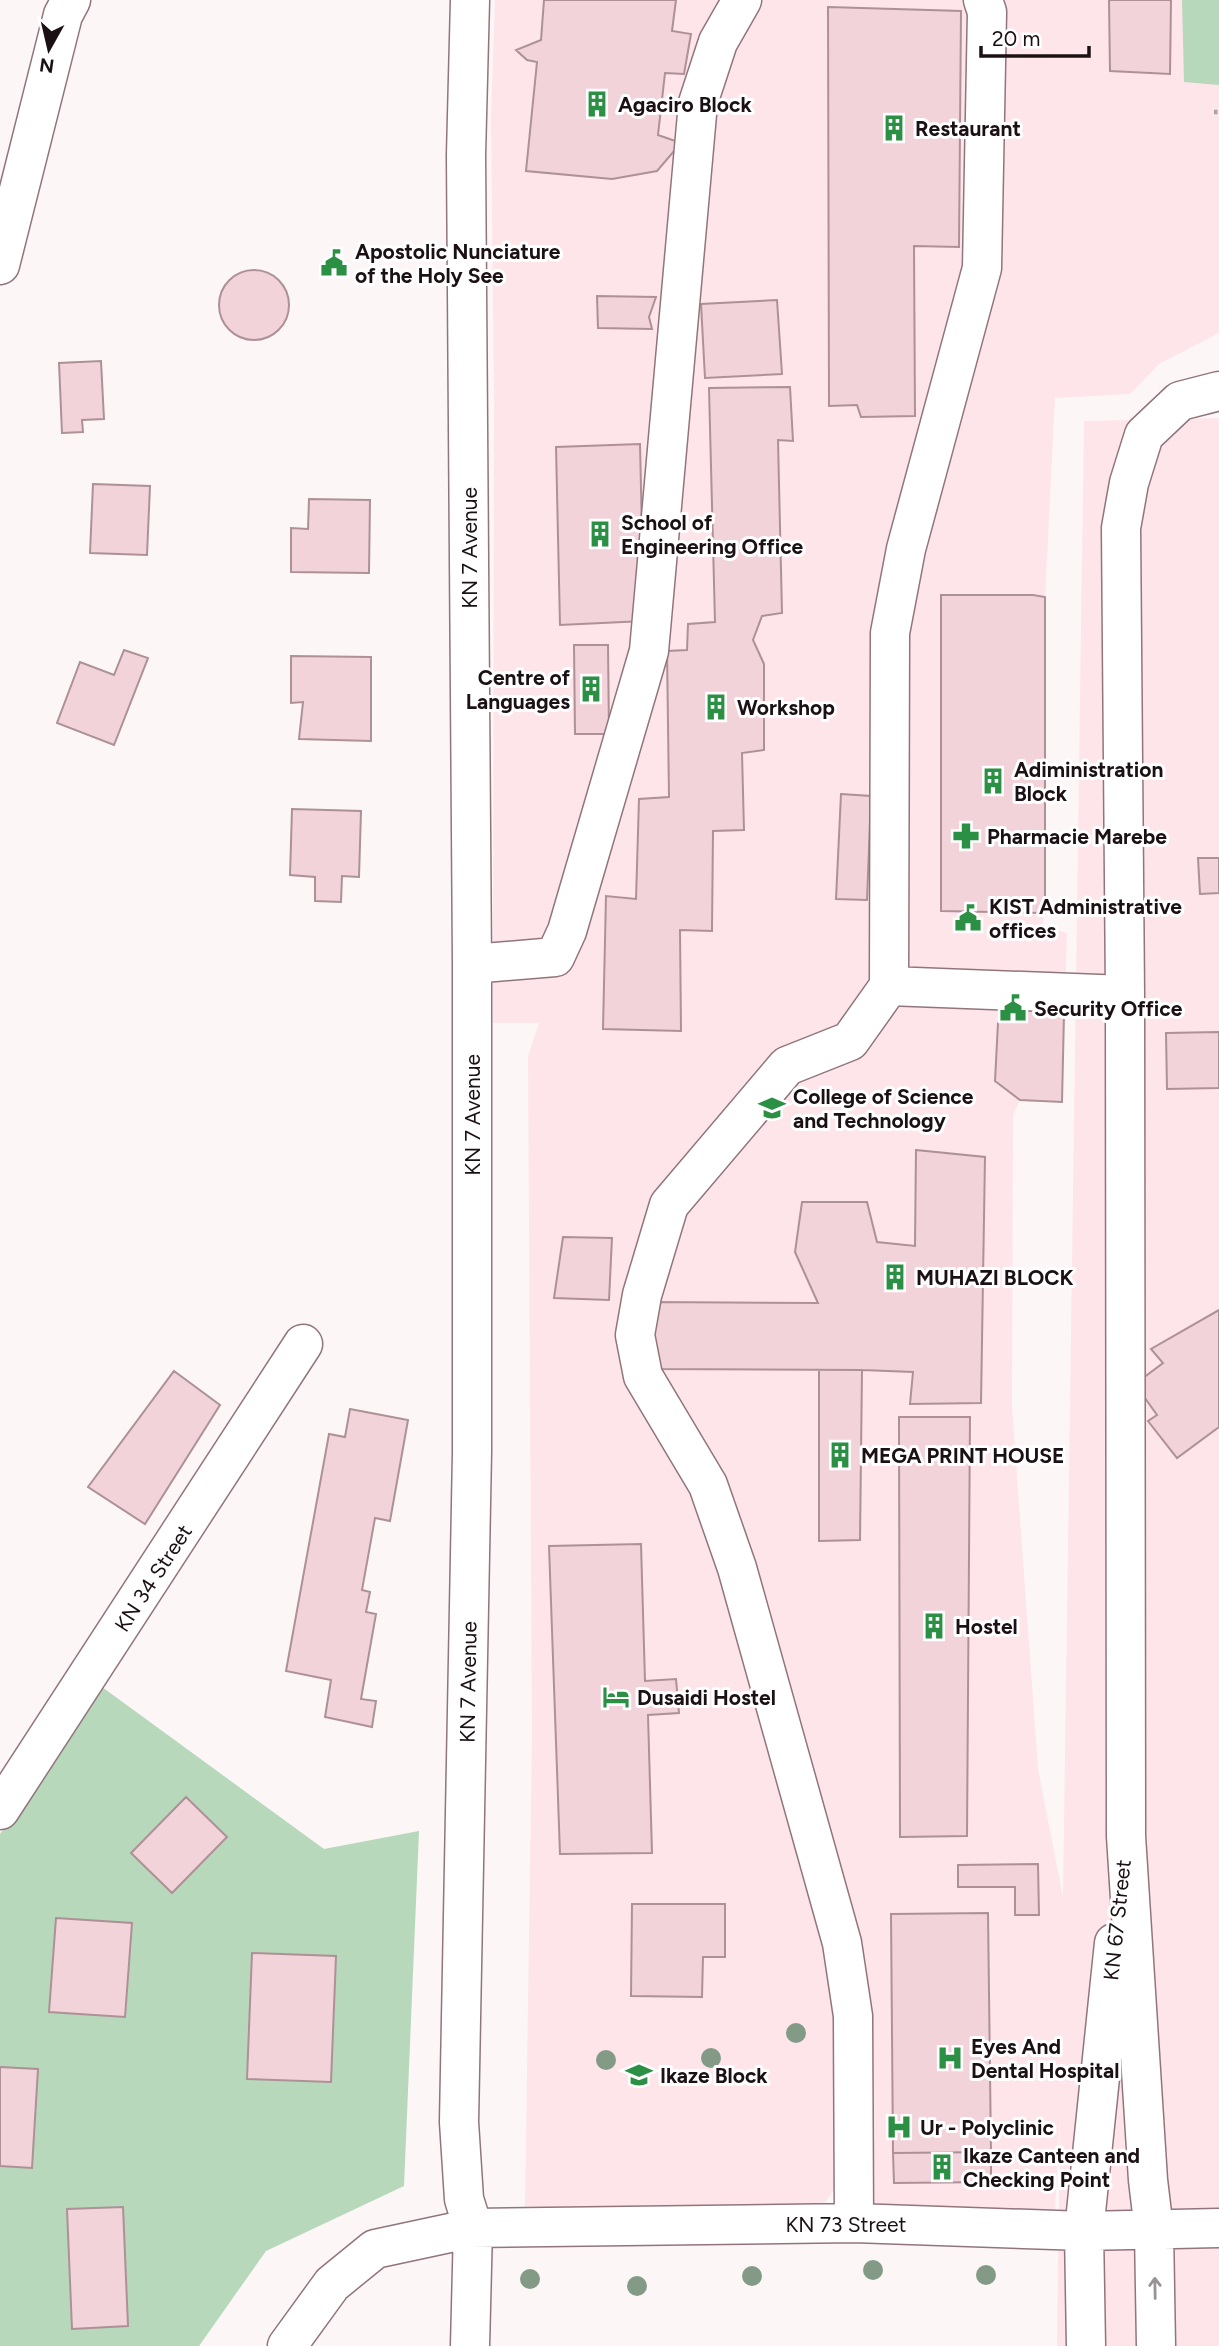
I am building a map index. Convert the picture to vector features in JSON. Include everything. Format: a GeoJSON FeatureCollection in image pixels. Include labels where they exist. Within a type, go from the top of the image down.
{"type":"FeatureCollection","features":[{"type":"Feature","properties":{"kind":"street"},"geometry":{"type":"LineString","coordinates":[[0,265],[63,15],[71,0]]}},
{"type":"Feature","properties":{"kind":"street","name":"KN 7 Avenue"},"geometry":{"type":"LineString","coordinates":[[470,0],[466,155],[472,964],[472,1452],[460,2122],[464,2199],[473,2228],[470,2346]]}},
{"type":"Feature","properties":{"kind":"street"},"geometry":{"type":"LineString","coordinates":[[472,964],[555,957],[567,931],[649,651],[698,103],[718,42],[742,0]]}},
{"type":"Feature","properties":{"kind":"street"},"geometry":{"type":"LineString","coordinates":[[854,2223],[853,2016],[842,1943],[733,1556],[708,1485],[643,1376],[635,1335],[642,1295],[669,1205],[787,1066],[850,1041],[889,986],[890,633],[906,549],[982,268],[987,12],[983,0]]}},
{"type":"Feature","properties":{"kind":"street"},"geometry":{"type":"LineString","coordinates":[[1126,1836],[1125,995],[1121,528],[1129,483],[1144,435],[1180,401],[1219,391]]}},
{"type":"Feature","properties":{"kind":"street"},"geometry":{"type":"LineString","coordinates":[[889,986],[1125,995]]}},
{"type":"Feature","properties":{"kind":"street","name":"KN 34 Street"},"geometry":{"type":"LineString","coordinates":[[0,1810],[219,1478],[303,1344]]}},
{"type":"Feature","properties":{"kind":"street","name":"KN 67 Street"},"geometry":{"type":"LineString","coordinates":[[1126,1836],[1148,2180],[1154,2230],[1156,2346]]}},
{"type":"Feature","properties":{"kind":"street","name":"KN 67 Street"},"geometry":{"type":"LineString","coordinates":[[1086,2346],[1084,2231],[1126,1836]]}},
{"type":"Feature","properties":{"kind":"street","name":"KN 73 Street"},"geometry":{"type":"LineString","coordinates":[[287,2346],[332,2284],[375,2249],[473,2228],[854,2223],[1084,2231],[1219,2228]]}},
{"type":"Feature","properties":{"kind":"shaded area","name":"College of Science and Technology"},"geometry":{"type":"Polygon","coordinates":[[[495,0],[1219,0],[1219,333],[1159,364],[1130,394],[1055,398],[1045,597],[1043,926],[1067,933],[1062,1102],[1020,1100],[1013,1115],[1012,1407],[1038,1769],[1063,1897],[1084,421],[1219,418],[1219,2346],[1057,2346],[1060,2117],[1055,2210],[877,2206],[838,2175],[832,2193],[825,2202],[814,2207],[525,2207],[532,1735],[528,1056],[539,1023],[493,1023],[494,396],[491,116],[495,0]]]}},
{"type":"Feature","properties":{"kind":"green space"},"geometry":{"type":"Polygon","coordinates":[[[1182,0],[1219,0],[1219,85],[1184,82],[1182,0]]]}},
{"type":"Feature","properties":{"kind":"green space"},"geometry":{"type":"Polygon","coordinates":[[[102,1687],[324,1849],[419,1831],[404,2186],[266,2251],[199,2346],[0,2346],[0,1834],[102,1687]]]}},
{"type":"Feature","properties":{"kind":"building","name":"Agaciro Block"},"geometry":{"type":"Polygon","coordinates":[[[544,0],[676,0],[672,31],[691,34],[684,74],[665,73],[658,135],[681,143],[657,171],[612,179],[526,171],[537,62],[527,60],[516,50],[541,40],[544,0]]]}},
{"type":"Feature","properties":{"kind":"building"},"geometry":{"type":"Polygon","coordinates":[[[1109,0],[1171,0],[1170,74],[1110,71],[1109,0]]]}},
{"type":"Feature","properties":{"kind":"building","name":"Restaurant"},"geometry":{"type":"Polygon","coordinates":[[[828,7],[961,11],[959,247],[914,246],[915,416],[861,417],[857,405],[829,406],[828,7]]]}},
{"type":"Feature","properties":{"kind":"building"},"geometry":{"type":"Polygon","coordinates":[[[254,270],[279,280],[289,305],[279,330],[254,340],[229,330],[219,305],[229,280],[254,270]]]}},
{"type":"Feature","properties":{"kind":"building"},"geometry":{"type":"Polygon","coordinates":[[[597,296],[656,297],[649,317],[652,329],[598,328],[597,296]]]}},
{"type":"Feature","properties":{"kind":"building"},"geometry":{"type":"Polygon","coordinates":[[[777,300],[782,374],[705,378],[701,304],[777,300]]]}},
{"type":"Feature","properties":{"kind":"building"},"geometry":{"type":"Polygon","coordinates":[[[101,361],[104,419],[82,420],[83,432],[62,433],[59,363],[101,361]]]}},
{"type":"Feature","properties":{"kind":"building","name":"Workshop"},"geometry":{"type":"Polygon","coordinates":[[[790,387],[793,441],[778,440],[782,613],[762,616],[753,640],[764,664],[764,750],[742,753],[744,830],[713,831],[712,931],[680,930],[681,1031],[603,1029],[606,896],[636,899],[639,799],[669,797],[667,651],[687,650],[688,624],[715,622],[709,388],[790,387]]]}},
{"type":"Feature","properties":{"kind":"building","name":"School of Engineering Office"},"geometry":{"type":"Polygon","coordinates":[[[640,444],[644,621],[560,625],[556,447],[640,444]]]}},
{"type":"Feature","properties":{"kind":"building"},"geometry":{"type":"Polygon","coordinates":[[[93,484],[150,486],[147,555],[90,553],[93,484]]]}},
{"type":"Feature","properties":{"kind":"building"},"geometry":{"type":"Polygon","coordinates":[[[309,499],[370,500],[369,573],[291,572],[291,528],[308,529],[309,499]]]}},
{"type":"Feature","properties":{"kind":"building","name":"Adiministration Block"},"geometry":{"type":"Polygon","coordinates":[[[941,595],[1045,597],[1045,913],[941,911],[941,595]]]}},
{"type":"Feature","properties":{"kind":"building","name":"Centre of Languages"},"geometry":{"type":"Polygon","coordinates":[[[574,645],[608,645],[609,734],[575,734],[574,645]]]}},
{"type":"Feature","properties":{"kind":"building"},"geometry":{"type":"Polygon","coordinates":[[[124,650],[148,658],[114,745],[57,723],[80,662],[114,675],[124,650]]]}},
{"type":"Feature","properties":{"kind":"building"},"geometry":{"type":"Polygon","coordinates":[[[291,656],[371,657],[371,741],[299,739],[303,702],[291,703],[291,656]]]}},
{"type":"Feature","properties":{"kind":"building"},"geometry":{"type":"Polygon","coordinates":[[[841,794],[871,796],[867,900],[836,899],[841,794]]]}},
{"type":"Feature","properties":{"kind":"building"},"geometry":{"type":"Polygon","coordinates":[[[292,809],[361,811],[359,877],[342,876],[341,902],[315,901],[315,877],[290,875],[292,809]]]}},
{"type":"Feature","properties":{"kind":"building"},"geometry":{"type":"Polygon","coordinates":[[[1198,858],[1219,858],[1219,893],[1200,894],[1198,858]]]}},
{"type":"Feature","properties":{"kind":"building","name":"Security Office"},"geometry":{"type":"Polygon","coordinates":[[[1013,1008],[1064,1014],[1062,1102],[1020,1100],[995,1081],[998,1023],[1013,1008]]]}},
{"type":"Feature","properties":{"kind":"building"},"geometry":{"type":"Polygon","coordinates":[[[1219,1032],[1219,1088],[1167,1089],[1166,1033],[1219,1032]]]}},
{"type":"Feature","properties":{"kind":"building","name":"MUHAZI BLOCK"},"geometry":{"type":"Polygon","coordinates":[[[916,1150],[985,1157],[981,1403],[910,1404],[913,1372],[654,1369],[652,1302],[818,1303],[795,1252],[802,1202],[867,1202],[877,1242],[915,1246],[916,1150]]]}},
{"type":"Feature","properties":{"kind":"building"},"geometry":{"type":"Polygon","coordinates":[[[563,1237],[612,1238],[609,1300],[554,1298],[563,1237]]]}},
{"type":"Feature","properties":{"kind":"building"},"geometry":{"type":"Polygon","coordinates":[[[1219,1310],[1219,1427],[1177,1458],[1148,1421],[1157,1415],[1135,1384],[1163,1363],[1151,1349],[1219,1310]]]}},
{"type":"Feature","properties":{"kind":"building","name":"MEGA PRINT HOUSE"},"geometry":{"type":"Polygon","coordinates":[[[819,1370],[862,1370],[860,1540],[819,1541],[819,1370]]]}},
{"type":"Feature","properties":{"kind":"building"},"geometry":{"type":"Polygon","coordinates":[[[174,1371],[220,1405],[145,1524],[88,1487],[174,1371]]]}},
{"type":"Feature","properties":{"kind":"building"},"geometry":{"type":"Polygon","coordinates":[[[350,1409],[408,1420],[390,1521],[375,1518],[362,1590],[370,1592],[366,1612],[376,1614],[361,1699],[376,1701],[372,1727],[325,1717],[331,1680],[286,1671],[329,1434],[345,1437],[350,1409]]]}},
{"type":"Feature","properties":{"kind":"building","name":"Hostel"},"geometry":{"type":"Polygon","coordinates":[[[899,1417],[970,1417],[967,1836],[900,1837],[899,1417]]]}},
{"type":"Feature","properties":{"kind":"building","name":"Dusaidi Hostel"},"geometry":{"type":"Polygon","coordinates":[[[641,1544],[645,1681],[676,1679],[679,1713],[648,1715],[652,1853],[560,1854],[549,1546],[641,1544]]]}},
{"type":"Feature","properties":{"kind":"building"},"geometry":{"type":"Polygon","coordinates":[[[186,1797],[227,1837],[172,1893],[131,1853],[186,1797]]]}},
{"type":"Feature","properties":{"kind":"building"},"geometry":{"type":"Polygon","coordinates":[[[1038,1864],[1039,1915],[1015,1915],[1015,1887],[958,1887],[958,1865],[1038,1864]]]}},
{"type":"Feature","properties":{"kind":"building"},"geometry":{"type":"Polygon","coordinates":[[[632,1904],[725,1904],[725,1957],[703,1957],[702,1997],[631,1996],[632,1904]]]}},
{"type":"Feature","properties":{"kind":"building"},"geometry":{"type":"Polygon","coordinates":[[[988,1913],[991,2152],[893,2153],[891,1914],[988,1913]]]}},
{"type":"Feature","properties":{"kind":"building"},"geometry":{"type":"Polygon","coordinates":[[[56,1918],[132,1923],[125,2017],[49,2012],[56,1918]]]}},
{"type":"Feature","properties":{"kind":"building"},"geometry":{"type":"Polygon","coordinates":[[[252,1953],[336,1956],[331,2082],[247,2079],[252,1953]]]}},
{"type":"Feature","properties":{"kind":"building"},"geometry":{"type":"Polygon","coordinates":[[[0,2067],[38,2069],[32,2168],[0,2166],[0,2067]]]}},
{"type":"Feature","properties":{"kind":"building","name":"Ikaze Canteen and Checking Point"},"geometry":{"type":"Polygon","coordinates":[[[991,2152],[991,2182],[894,2183],[893,2153],[991,2152]]]}},
{"type":"Feature","properties":{"kind":"building"},"geometry":{"type":"Polygon","coordinates":[[[123,2207],[128,2326],[72,2329],[67,2209],[123,2207]]]}},
{"type":"Feature","properties":{"kind":"place","name":"Agaciro Block"},"geometry":{"type":"Point","coordinates":[597,104]}},
{"type":"Feature","properties":{"kind":"place","name":"Restaurant"},"geometry":{"type":"Point","coordinates":[894,128]}},
{"type":"Feature","properties":{"kind":"place","name":"Apostolic Nunciature of the Holy See"},"geometry":{"type":"Point","coordinates":[334,263]}},
{"type":"Feature","properties":{"kind":"place","name":"School of Engineering Office"},"geometry":{"type":"Point","coordinates":[600,534]}},
{"type":"Feature","properties":{"kind":"place","name":"Centre of Languages"},"geometry":{"type":"Point","coordinates":[591,689]}},
{"type":"Feature","properties":{"kind":"place","name":"Workshop"},"geometry":{"type":"Point","coordinates":[716,707]}},
{"type":"Feature","properties":{"kind":"place","name":"Adiministration Block"},"geometry":{"type":"Point","coordinates":[993,781]}},
{"type":"Feature","properties":{"kind":"place","name":"Pharmacie Marebe"},"geometry":{"type":"Point","coordinates":[966,836]}},
{"type":"Feature","properties":{"kind":"place","name":"KIST Administrative offices"},"geometry":{"type":"Point","coordinates":[968,918]}},
{"type":"Feature","properties":{"kind":"place","name":"Security Office"},"geometry":{"type":"Point","coordinates":[1013,1008]}},
{"type":"Feature","properties":{"kind":"place","name":"College of Science and Technology"},"geometry":{"type":"Point","coordinates":[772,1108]}},
{"type":"Feature","properties":{"kind":"place","name":"MUHAZI BLOCK"},"geometry":{"type":"Point","coordinates":[895,1277]}},
{"type":"Feature","properties":{"kind":"place","name":"MEGA PRINT HOUSE"},"geometry":{"type":"Point","coordinates":[840,1455]}},
{"type":"Feature","properties":{"kind":"place","name":"Hostel"},"geometry":{"type":"Point","coordinates":[934,1626]}},
{"type":"Feature","properties":{"kind":"place","name":"Dusaidi Hostel"},"geometry":{"type":"Point","coordinates":[616,1697]}},
{"type":"Feature","properties":{"kind":"place","name":"Eyes And Dental Hospital"},"geometry":{"type":"Point","coordinates":[950,2058]}},
{"type":"Feature","properties":{"kind":"place","name":"Ikaze Block"},"geometry":{"type":"Point","coordinates":[639,2075]}},
{"type":"Feature","properties":{"kind":"place","name":"Ur - Polyclinic"},"geometry":{"type":"Point","coordinates":[899,2127]}},
{"type":"Feature","properties":{"kind":"place","name":"Ikaze Canteen and Checking Point"},"geometry":{"type":"Point","coordinates":[942,2167]}}]}
